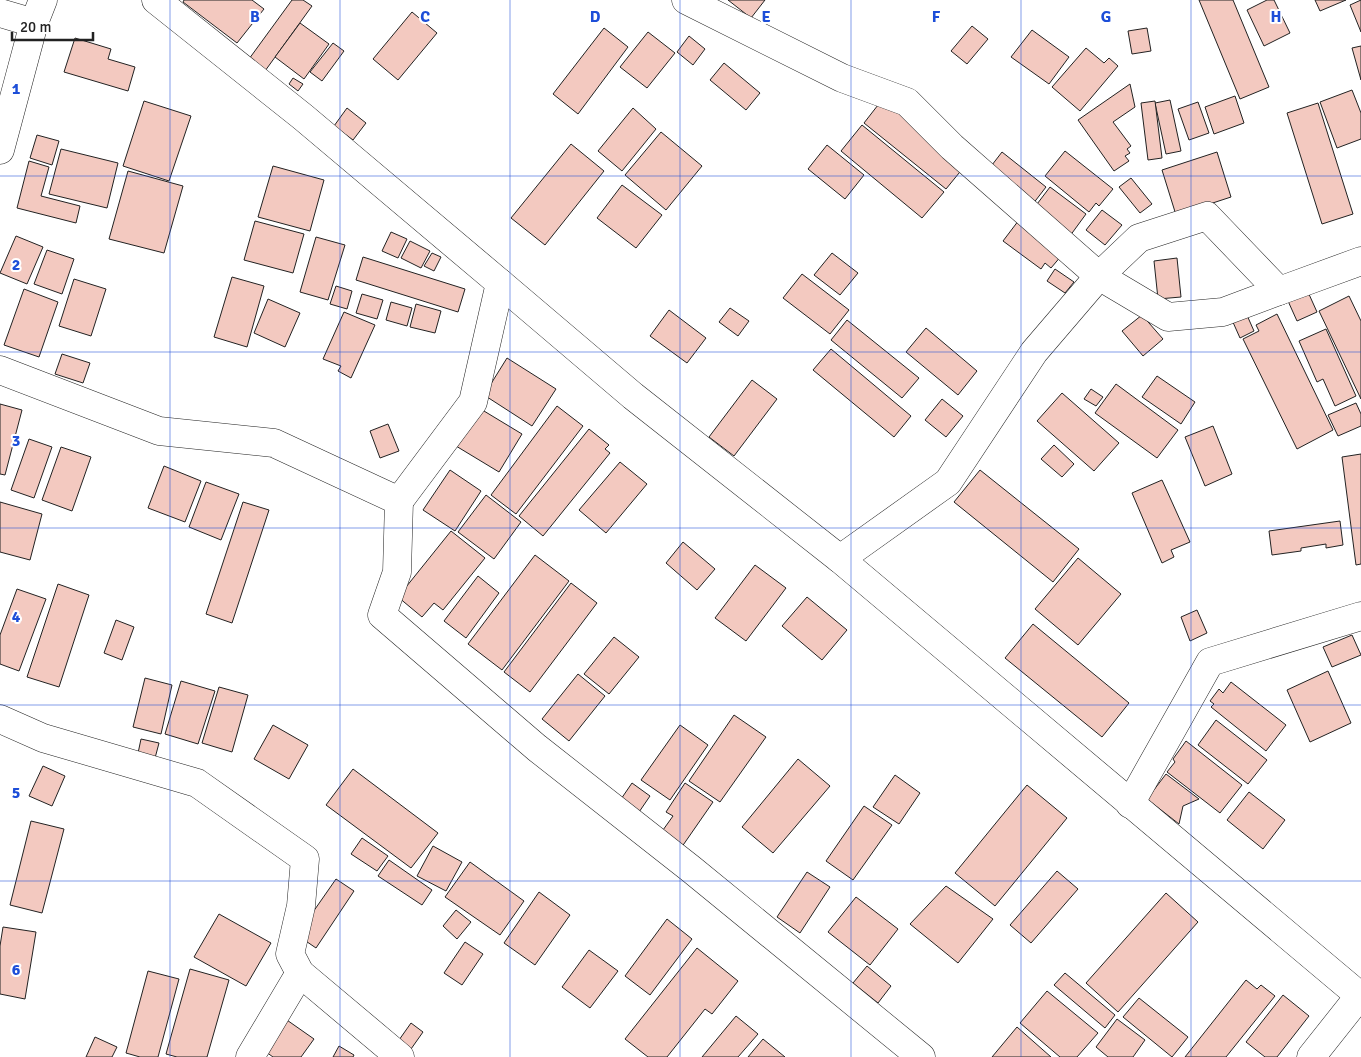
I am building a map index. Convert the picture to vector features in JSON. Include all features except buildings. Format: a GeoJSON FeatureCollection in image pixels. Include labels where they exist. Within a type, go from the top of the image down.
{"type":"FeatureCollection","features":[{"type":"Feature","properties":{"kind":"street"},"geometry":{"type":"LineString","coordinates":[[156,0],[303,117],[633,396],[840,559],[1360,995],[1311,1057]]}},
{"type":"Feature","properties":{"kind":"street"},"geometry":{"type":"LineString","coordinates":[[686,0],[842,78],[907,102],[952,147],[1099,276],[1168,317],[1223,312],[1361,261]]}},
{"type":"Feature","properties":{"kind":"street"},"geometry":{"type":"LineString","coordinates":[[0,13],[38,12],[0,150]]}},
{"type":"Feature","properties":{"kind":"street"},"geometry":{"type":"LineString","coordinates":[[840,559],[948,482],[1034,352],[1099,276],[1139,238],[1207,216],[1279,291]]}},
{"type":"Feature","properties":{"kind":"street"},"geometry":{"type":"LineString","coordinates":[[500,283],[472,402],[399,502],[396,572],[382,615],[537,748],[691,869],[921,1057]]}},
{"type":"Feature","properties":{"kind":"street"},"geometry":{"type":"LineString","coordinates":[[0,370],[159,431],[274,443],[399,502]]}},
{"type":"Feature","properties":{"kind":"street"},"geometry":{"type":"LineString","coordinates":[[1130,804],[1210,662],[1361,616]]}},
{"type":"Feature","properties":{"kind":"street"},"geometry":{"type":"LineString","coordinates":[[0,719],[43,738],[197,783],[305,859],[301,906],[290,954],[300,973],[400,1057]]}},
{"type":"Feature","properties":{"kind":"street"},"geometry":{"type":"LineString","coordinates":[[250,1057],[300,973]]}}]}
